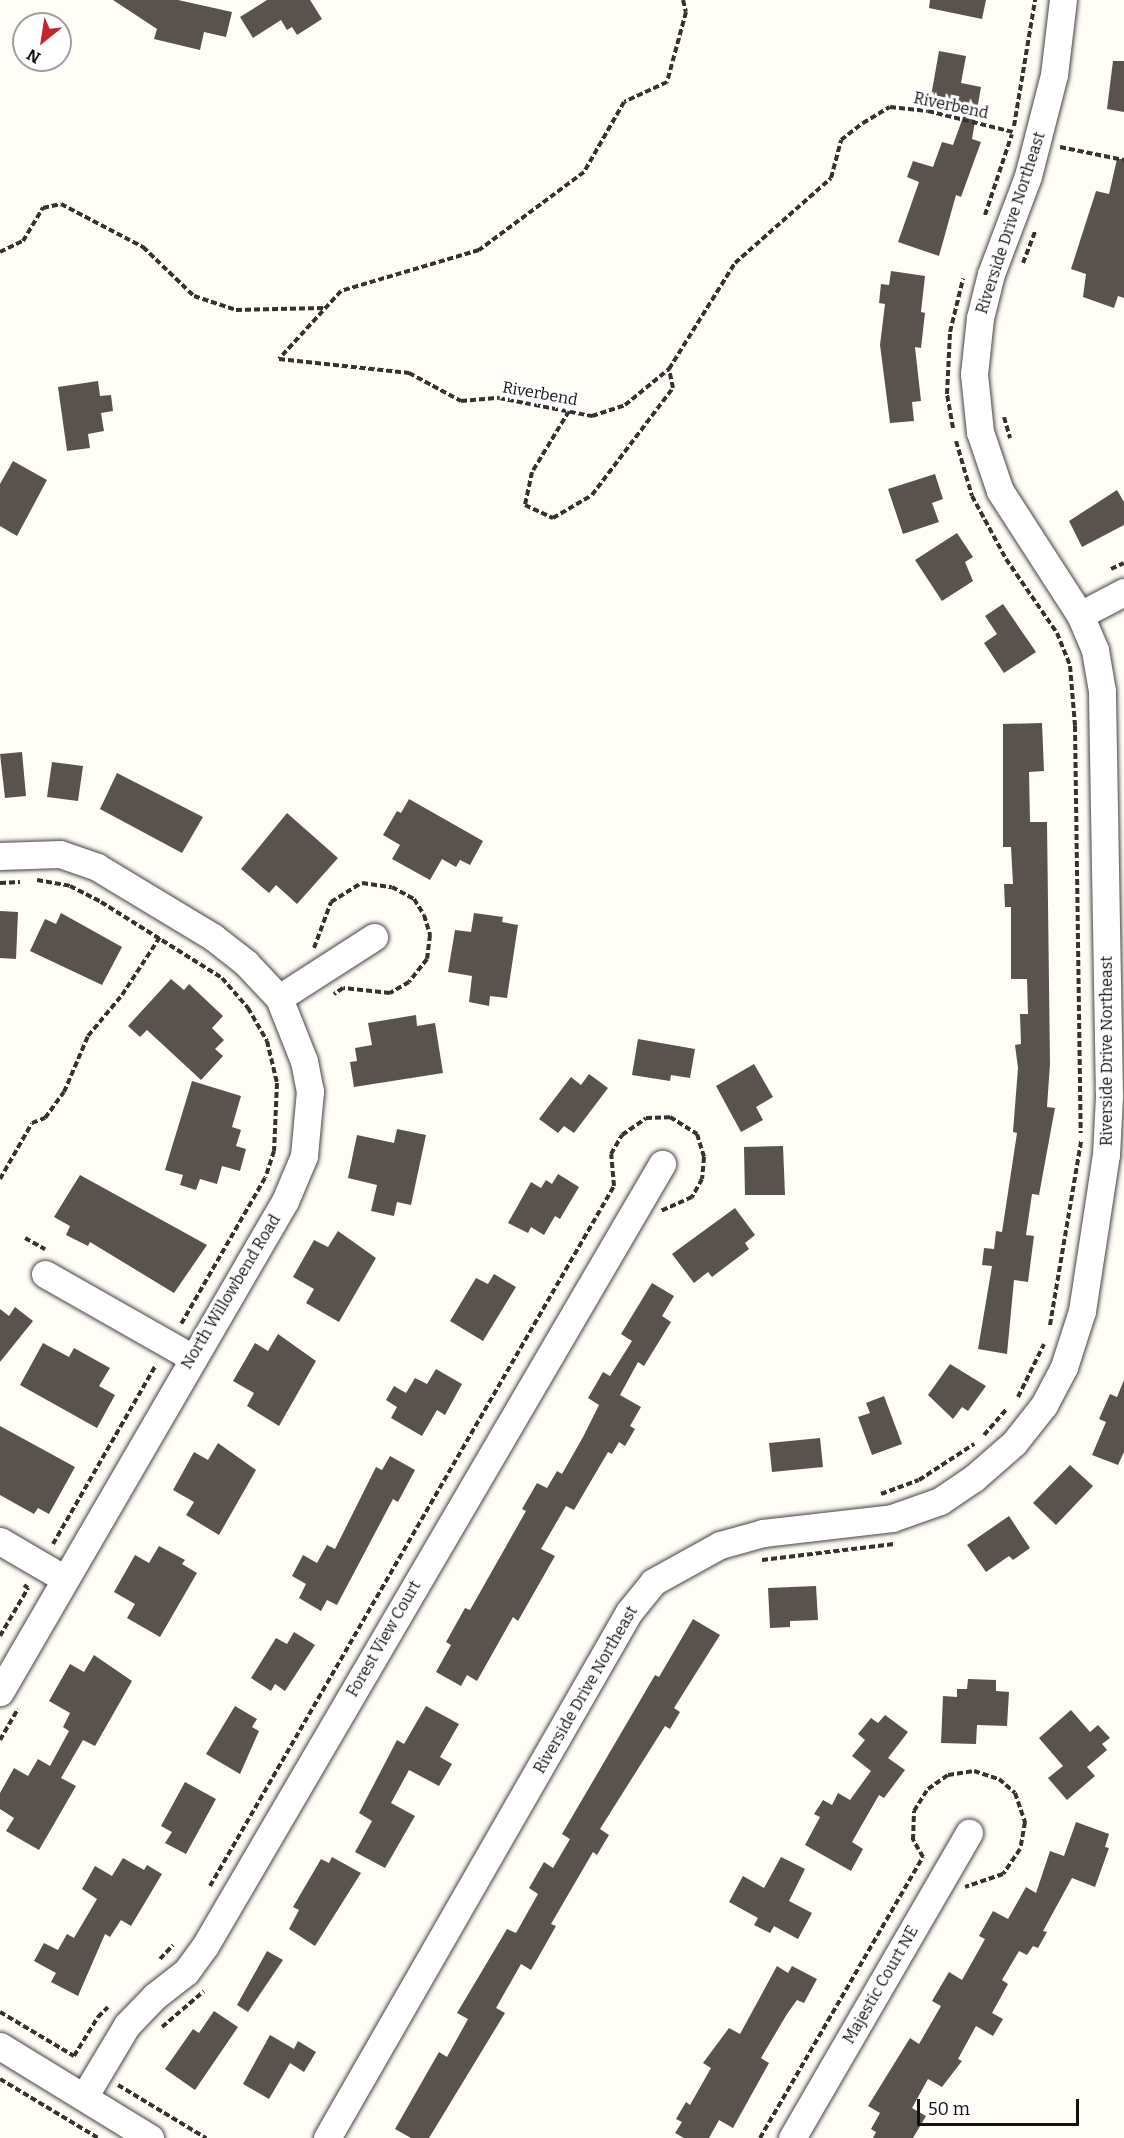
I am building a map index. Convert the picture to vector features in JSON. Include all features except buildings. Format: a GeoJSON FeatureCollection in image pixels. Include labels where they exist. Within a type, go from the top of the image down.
{"type":"FeatureCollection","features":[{"type":"Feature","properties":{"kind":"street","name":"Riverside Drive Northeast"},"geometry":{"type":"LineString","coordinates":[[327,2138],[629,1612],[653,1582],[720,1545],[763,1533],[892,1518],[940,1501],[974,1478],[1014,1443],[1044,1405],[1064,1367],[1082,1311],[1106,1155],[1109,1096],[1102,691],[1095,650],[1080,615],[1000,491],[980,432],[974,374],[980,318],[991,274],[1028,176],[1052,149],[1054,75],[1063,0]]}},
{"type":"Feature","properties":{"kind":"street"},"geometry":{"type":"LineString","coordinates":[[1080,615],[1124,592]]}},
{"type":"Feature","properties":{"kind":"street","name":"North Willowbend Road"},"geometry":{"type":"LineString","coordinates":[[0,856],[60,854],[97,867],[168,908],[246,963],[279,998],[304,1061],[310,1091],[304,1156],[285,1201],[191,1357],[65,1579],[12,1695]]}},
{"type":"Feature","properties":{"kind":"street"},"geometry":{"type":"LineString","coordinates":[[279,998],[374,937]]}},
{"type":"Feature","properties":{"kind":"street","name":"Forest View Court"},"geometry":{"type":"LineString","coordinates":[[84,2097],[127,2025],[155,1996],[186,1972],[205,1946],[662,1164]]}},
{"type":"Feature","properties":{"kind":"street"},"geometry":{"type":"LineString","coordinates":[[50,1265],[191,1357]]}},
{"type":"Feature","properties":{"kind":"street"},"geometry":{"type":"LineString","coordinates":[[0,1541],[65,1579]]}},
{"type":"Feature","properties":{"kind":"street","name":"Majestic Court NE"},"geometry":{"type":"LineString","coordinates":[[792,2138],[969,1833]]}},
{"type":"Feature","properties":{"kind":"street"},"geometry":{"type":"LineString","coordinates":[[0,2046],[150,2138]]}},
{"type":"Feature","properties":{"kind":"path","name":"Riverbend"},"geometry":{"type":"LineString","coordinates":[[683,0],[686,12],[667,82],[624,102],[584,172],[479,250],[341,291],[279,359],[409,373],[461,401],[499,398],[591,416],[625,405],[669,369],[735,263],[831,178],[841,140],[863,123],[890,107],[928,111],[1012,132],[1052,149],[1124,160]]}},
{"type":"Feature","properties":{"kind":"path"},"geometry":{"type":"LineString","coordinates":[[982,223],[1012,132],[1035,0]]}},
{"type":"Feature","properties":{"kind":"path"},"geometry":{"type":"LineString","coordinates":[[1052,149],[1064,136]]}},
{"type":"Feature","properties":{"kind":"path"},"geometry":{"type":"LineString","coordinates":[[0,252],[23,241],[43,208],[61,204],[143,247],[194,296],[236,310],[326,308]]}},
{"type":"Feature","properties":{"kind":"path"},"geometry":{"type":"LineString","coordinates":[[1019,273],[1038,222]]}},
{"type":"Feature","properties":{"kind":"path"},"geometry":{"type":"LineString","coordinates":[[876,1496],[919,1480],[979,1440],[1017,1398],[1050,1324],[1081,1139],[1075,726],[1070,666],[1057,633],[1006,559],[972,496],[957,450],[947,393],[950,332],[964,277]]}},
{"type":"Feature","properties":{"kind":"path"},"geometry":{"type":"LineString","coordinates":[[569,411],[532,472],[525,505],[554,518],[592,495],[673,388],[669,369]]}},
{"type":"Feature","properties":{"kind":"path"},"geometry":{"type":"LineString","coordinates":[[1003,410],[1010,442]]}},
{"type":"Feature","properties":{"kind":"path"},"geometry":{"type":"LineString","coordinates":[[1106,572],[1124,563]]}},
{"type":"Feature","properties":{"kind":"path"},"geometry":{"type":"LineString","coordinates":[[0,883],[36,880],[70,886],[160,937],[222,978],[248,1008],[267,1041],[277,1083],[279,1116],[265,1178],[179,1326],[169,1320]]}},
{"type":"Feature","properties":{"kind":"path"},"geometry":{"type":"LineString","coordinates":[[313,952],[331,902],[363,883],[392,886],[414,899],[424,915],[430,935],[427,959],[409,982],[390,993],[343,988],[327,998]]}},
{"type":"Feature","properties":{"kind":"path"},"geometry":{"type":"LineString","coordinates":[[0,1179],[32,1123],[45,1118],[64,1092],[88,1036],[122,995],[160,937]]}},
{"type":"Feature","properties":{"kind":"path"},"geometry":{"type":"LineString","coordinates":[[25,1238],[50,1265]]}},
{"type":"Feature","properties":{"kind":"path"},"geometry":{"type":"LineString","coordinates":[[51,1549],[158,1366],[148,1360]]}},
{"type":"Feature","properties":{"kind":"path"},"geometry":{"type":"LineString","coordinates":[[755,1562],[874,1549],[903,1542]]}},
{"type":"Feature","properties":{"kind":"path"},"geometry":{"type":"LineString","coordinates":[[0,1636],[28,1588],[19,1582]]}},
{"type":"Feature","properties":{"kind":"path"},"geometry":{"type":"LineString","coordinates":[[0,1740],[12,1695]]}},
{"type":"Feature","properties":{"kind":"path"},"geometry":{"type":"LineString","coordinates":[[0,2079],[98,2138]]}}]}
